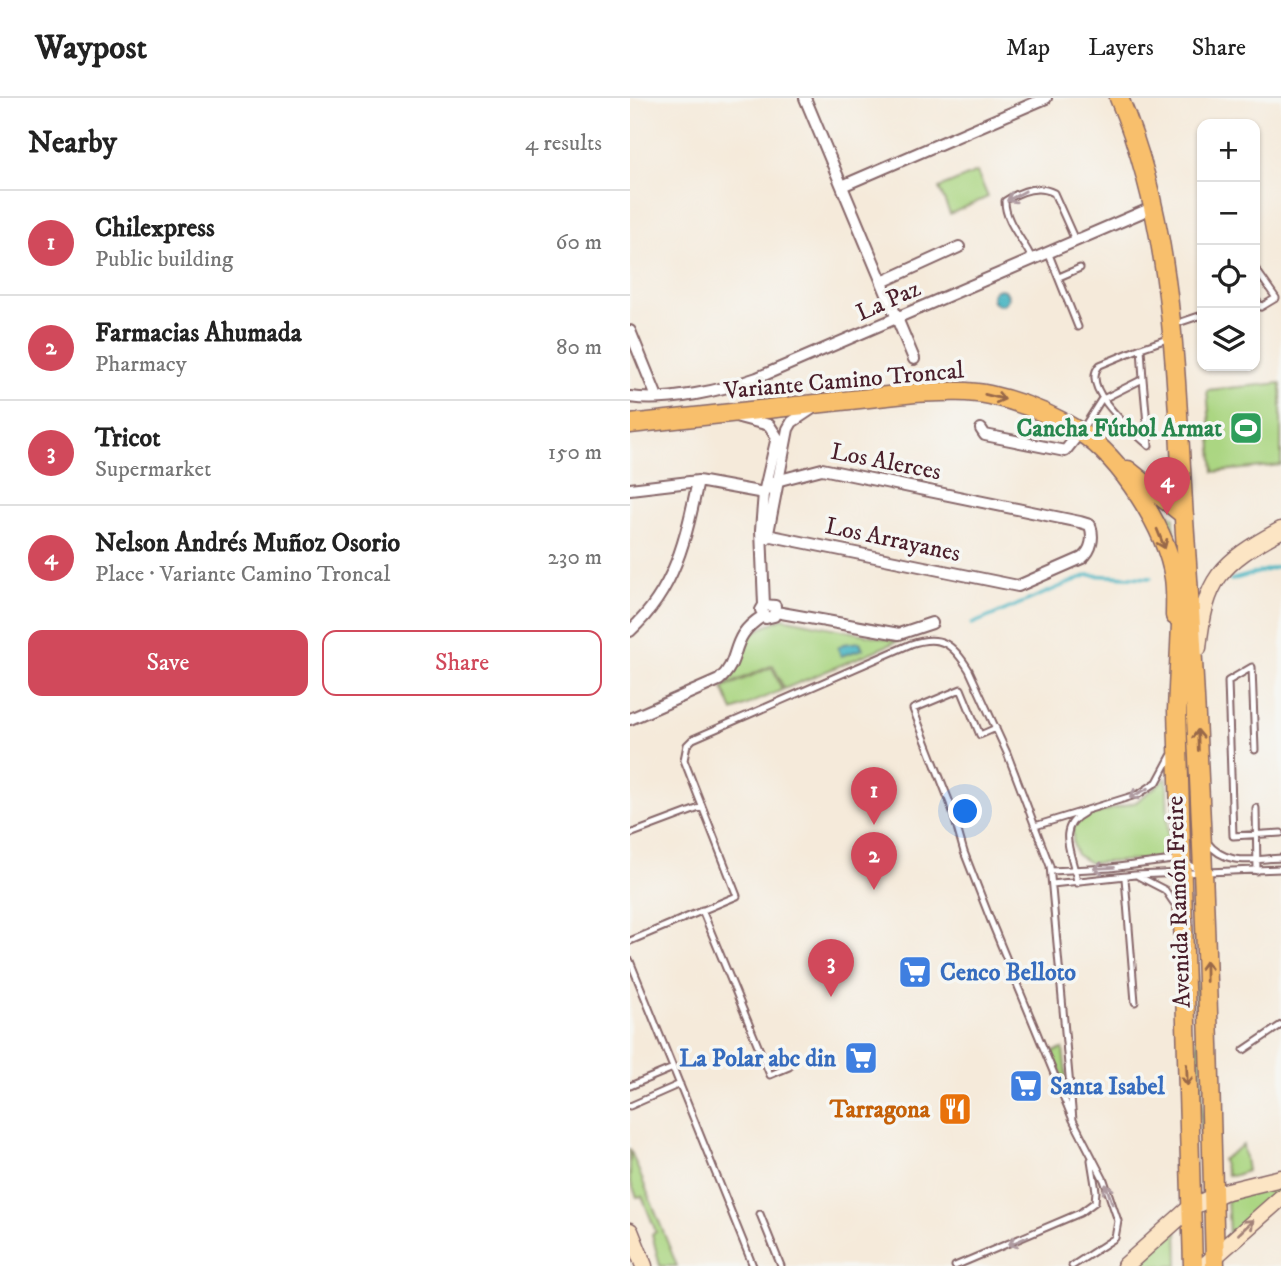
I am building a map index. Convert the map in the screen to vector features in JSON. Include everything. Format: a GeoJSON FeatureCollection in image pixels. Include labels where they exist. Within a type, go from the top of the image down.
{"type":"FeatureCollection","features":[{"type":"Feature","properties":{"kind":"main road","name":"Avenida Ramón Freire"},"geometry":{"type":"LineString","coordinates":[[1119,98],[1154,207],[1172,331],[1196,669],[1212,1196],[1211,1264]]}},
{"type":"Feature","properties":{"kind":"main road","name":"Variante Camino Troncal"},"geometry":{"type":"LineString","coordinates":[[630,424],[826,401],[963,391],[1021,404],[1080,432],[1095,444],[1136,492],[1164,545],[1174,578],[1177,669]]}},
{"type":"Feature","properties":{"kind":"main road"},"geometry":{"type":"LineString","coordinates":[[1095,444],[1184,516]]}},
{"type":"Feature","properties":{"kind":"main road"},"geometry":{"type":"LineString","coordinates":[[1196,669],[1206,595],[1240,555],[1281,530]]}},
{"type":"Feature","properties":{"kind":"main road","name":"Avenida Ramón Freire"},"geometry":{"type":"LineString","coordinates":[[1185,536],[1177,669],[1193,1266]]}},
{"type":"Feature","properties":{"kind":"main road"},"geometry":{"type":"LineString","coordinates":[[1125,1266],[1191,1207],[1212,1196],[1281,1178]]}},
{"type":"Feature","properties":{"kind":"main road"},"geometry":{"type":"LineString","coordinates":[[1211,1264],[1259,1214],[1281,1198]]}},
{"type":"Feature","properties":{"kind":"main road"},"geometry":{"type":"LineString","coordinates":[[630,1231],[644,1266]]}},
{"type":"Feature","properties":{"kind":"street"},"geometry":{"type":"LineString","coordinates":[[806,98],[914,359]]}},
{"type":"Feature","properties":{"kind":"street"},"geometry":{"type":"LineString","coordinates":[[842,186],[1046,98]]}},
{"type":"Feature","properties":{"kind":"street","name":"La Paz"},"geometry":{"type":"LineString","coordinates":[[630,397],[657,397],[735,386],[898,319],[1154,207]]}},
{"type":"Feature","properties":{"kind":"street"},"geometry":{"type":"LineString","coordinates":[[882,282],[959,247]]}},
{"type":"Feature","properties":{"kind":"street"},"geometry":{"type":"LineString","coordinates":[[630,331],[657,397]]}},
{"type":"Feature","properties":{"kind":"street"},"geometry":{"type":"LineString","coordinates":[[769,609],[764,493],[780,442],[792,422],[826,401]]}},
{"type":"Feature","properties":{"kind":"street"},"geometry":{"type":"LineString","coordinates":[[718,414],[769,425],[780,442],[776,481],[764,532]]}},
{"type":"Feature","properties":{"kind":"street"},"geometry":{"type":"LineString","coordinates":[[981,429],[985,435],[1065,451],[1080,432]]}},
{"type":"Feature","properties":{"kind":"street","name":"Los Alerces"},"geometry":{"type":"LineString","coordinates":[[764,493],[776,481],[814,468],[1090,525],[1092,531],[1089,551],[1082,558],[1018,586]]}},
{"type":"Feature","properties":{"kind":"street"},"geometry":{"type":"LineString","coordinates":[[630,489],[698,481],[764,493]]}},
{"type":"Feature","properties":{"kind":"street"},"geometry":{"type":"LineString","coordinates":[[630,631],[656,602],[678,564],[698,481]]}},
{"type":"Feature","properties":{"kind":"street","name":"Los Arrayanes"},"geometry":{"type":"LineString","coordinates":[[764,532],[1018,586]]}},
{"type":"Feature","properties":{"kind":"street"},"geometry":{"type":"LineString","coordinates":[[769,609],[899,634],[932,623]]}},
{"type":"Feature","properties":{"kind":"street"},"geometry":{"type":"LineString","coordinates":[[630,719],[719,680],[728,672],[744,630],[769,609]]}},
{"type":"Feature","properties":{"kind":"lane"},"geometry":{"type":"LineString","coordinates":[[1032,259],[1022,237],[1013,229],[1005,207],[1005,201],[1013,196],[1035,188],[1054,193],[1075,240]]}},
{"type":"Feature","properties":{"kind":"lane"},"geometry":{"type":"LineString","coordinates":[[1048,252],[1079,327]]}},
{"type":"Feature","properties":{"kind":"lane"},"geometry":{"type":"LineString","coordinates":[[1059,277],[1080,268]]}},
{"type":"Feature","properties":{"kind":"lane"},"geometry":{"type":"LineString","coordinates":[[1260,275],[1276,298],[1260,306]]}},
{"type":"Feature","properties":{"kind":"lane"},"geometry":{"type":"LineString","coordinates":[[1140,348],[1149,446],[1101,400],[1096,368],[1197,318]]}},
{"type":"Feature","properties":{"kind":"lane"},"geometry":{"type":"LineString","coordinates":[[1080,432],[1101,400],[1143,379]]}},
{"type":"Feature","properties":{"kind":"lane"},"geometry":{"type":"LineString","coordinates":[[630,942],[737,896],[684,760],[687,745],[693,739],[928,638],[943,641],[961,657],[996,728],[1051,871],[1073,1120]]}},
{"type":"Feature","properties":{"kind":"lane"},"geometry":{"type":"LineString","coordinates":[[1255,750],[1252,667],[1228,681],[1233,836],[1281,833]]}},
{"type":"Feature","properties":{"kind":"lane"},"geometry":{"type":"LineString","coordinates":[[996,728],[980,735],[961,689],[913,709],[950,803],[982,898],[1073,1120],[1104,1180],[1118,1221],[1115,1238],[1072,1266]]}},
{"type":"Feature","properties":{"kind":"lane"},"geometry":{"type":"LineString","coordinates":[[1035,826],[1139,794],[1157,782],[1178,740]]}},
{"type":"Feature","properties":{"kind":"lane"},"geometry":{"type":"LineString","coordinates":[[1077,883],[1066,831],[1071,822],[1100,806]]}},
{"type":"Feature","properties":{"kind":"lane"},"geometry":{"type":"LineString","coordinates":[[630,834],[702,807]]}},
{"type":"Feature","properties":{"kind":"lane"},"geometry":{"type":"LineString","coordinates":[[1256,808],[1257,871]]}},
{"type":"Feature","properties":{"kind":"lane"},"geometry":{"type":"LineString","coordinates":[[1201,832],[1213,849],[1230,860],[1281,858]]}},
{"type":"Feature","properties":{"kind":"lane"},"geometry":{"type":"LineString","coordinates":[[1051,871],[1181,866],[1202,873],[1281,869]]}},
{"type":"Feature","properties":{"kind":"lane"},"geometry":{"type":"LineString","coordinates":[[1052,884],[1125,878],[1181,866],[1202,873]]}},
{"type":"Feature","properties":{"kind":"lane"},"geometry":{"type":"LineString","coordinates":[[1135,875],[1165,890],[1183,921]]}},
{"type":"Feature","properties":{"kind":"lane"},"geometry":{"type":"LineString","coordinates":[[1125,878],[1135,1002]]}},
{"type":"Feature","properties":{"kind":"lane"},"geometry":{"type":"LineString","coordinates":[[702,910],[769,1075],[789,1067]]}},
{"type":"Feature","properties":{"kind":"lane"},"geometry":{"type":"LineString","coordinates":[[630,961],[753,1266]]}},
{"type":"Feature","properties":{"kind":"lane"},"geometry":{"type":"LineString","coordinates":[[1244,1050],[1281,1026]]}},
{"type":"Feature","properties":{"kind":"lane"},"geometry":{"type":"LineString","coordinates":[[630,1086],[673,1068]]}},
{"type":"Feature","properties":{"kind":"lane"},"geometry":{"type":"LineString","coordinates":[[630,1106],[680,1084]]}},
{"type":"Feature","properties":{"kind":"lane"},"geometry":{"type":"LineString","coordinates":[[955,1266],[1058,1223],[1094,1202],[1096,1191],[1090,1153]]}},
{"type":"Feature","properties":{"kind":"lane"},"geometry":{"type":"LineString","coordinates":[[760,1214],[781,1266]]}},
{"type":"Feature","properties":{"kind":"green space"},"geometry":{"type":"Polygon","coordinates":[[[977,172],[988,197],[950,214],[939,188],[977,172]]]}},
{"type":"Feature","properties":{"kind":"green space","name":"Cancha Fútbol Armat"},"geometry":{"type":"Polygon","coordinates":[[[1281,383],[1281,465],[1214,472],[1207,390],[1281,383]]]}},
{"type":"Feature","properties":{"kind":"green space"},"geometry":{"type":"Polygon","coordinates":[[[1148,495],[1174,518],[1175,551],[1148,495]]]}},
{"type":"Feature","properties":{"kind":"green space"},"geometry":{"type":"Polygon","coordinates":[[[782,618],[898,641],[784,689],[773,665],[725,686],[735,672],[750,634],[782,618]]]}},
{"type":"Feature","properties":{"kind":"green space"},"geometry":{"type":"Polygon","coordinates":[[[772,667],[782,690],[733,711],[723,688],[772,667]]]}},
{"type":"Feature","properties":{"kind":"green space"},"geometry":{"type":"Polygon","coordinates":[[[1167,778],[1168,848],[1156,859],[1090,863],[1077,855],[1073,843],[1073,827],[1082,818],[1136,802],[1167,778]]]}},
{"type":"Feature","properties":{"kind":"green space"},"geometry":{"type":"Polygon","coordinates":[[[1191,901],[1200,1023],[1206,1187],[1203,1188],[1191,901]]]}},
{"type":"Feature","properties":{"kind":"green space"},"geometry":{"type":"Polygon","coordinates":[[[1063,1049],[1067,1082],[1065,1083],[1052,1052],[1063,1049]]]}},
{"type":"Feature","properties":{"kind":"green space"},"geometry":{"type":"Polygon","coordinates":[[[1243,1145],[1247,1171],[1227,1175],[1222,1160],[1243,1145]]]}},
{"type":"Feature","properties":{"kind":"green space"},"geometry":{"type":"Polygon","coordinates":[[[630,1149],[677,1266],[660,1266],[652,1234],[656,1232],[642,1196],[637,1197],[630,1181],[630,1149]]]}},
{"type":"Feature","properties":{"kind":"green space"},"geometry":{"type":"Polygon","coordinates":[[[1281,1186],[1281,1193],[1229,1234],[1227,1198],[1281,1186]]]}},
{"type":"Feature","properties":{"kind":"green space"},"geometry":{"type":"Polygon","coordinates":[[[1177,1228],[1178,1266],[1135,1266],[1177,1228]]]}},
{"type":"Feature","properties":{"kind":"water"},"geometry":{"type":"Polygon","coordinates":[[[997,289],[1003,289],[1008,297],[1006,303],[997,305],[992,300],[992,294],[997,289]]]}},
{"type":"Feature","properties":{"kind":"water"},"geometry":{"type":"Polygon","coordinates":[[[860,642],[863,649],[841,656],[838,648],[843,644],[860,642]]]}},
{"type":"Feature","properties":{"kind":"waterway"},"geometry":{"type":"LineString","coordinates":[[1231,580],[1281,566]]}},
{"type":"Feature","properties":{"kind":"waterway"},"geometry":{"type":"LineString","coordinates":[[972,624],[1088,575],[1151,578]]}},
{"type":"Feature","properties":{"kind":"place","name":"Cancha Fútbol Armat"},"geometry":{"type":"Point","coordinates":[1246,428]}},
{"type":"Feature","properties":{"kind":"place","name":"Nelson Andrés Muñoz Osorio"},"geometry":{"type":"Point","coordinates":[1167,515]}},
{"type":"Feature","properties":{"kind":"place","name":"Chilexpress"},"geometry":{"type":"Point","coordinates":[874,825]}},
{"type":"Feature","properties":{"kind":"place","name":"Farmacias Ahumada"},"geometry":{"type":"Point","coordinates":[874,890]}},
{"type":"Feature","properties":{"kind":"place","name":"Cenco Belloto"},"geometry":{"type":"Point","coordinates":[915,972]}},
{"type":"Feature","properties":{"kind":"place","name":"Tricot"},"geometry":{"type":"Point","coordinates":[831,997]}},
{"type":"Feature","properties":{"kind":"place","name":"La Polar abc din"},"geometry":{"type":"Point","coordinates":[861,1058]}},
{"type":"Feature","properties":{"kind":"place","name":"Santa Isabel"},"geometry":{"type":"Point","coordinates":[1026,1086]}},
{"type":"Feature","properties":{"kind":"place","name":"Tarragona"},"geometry":{"type":"Point","coordinates":[955,1109]}}]}
